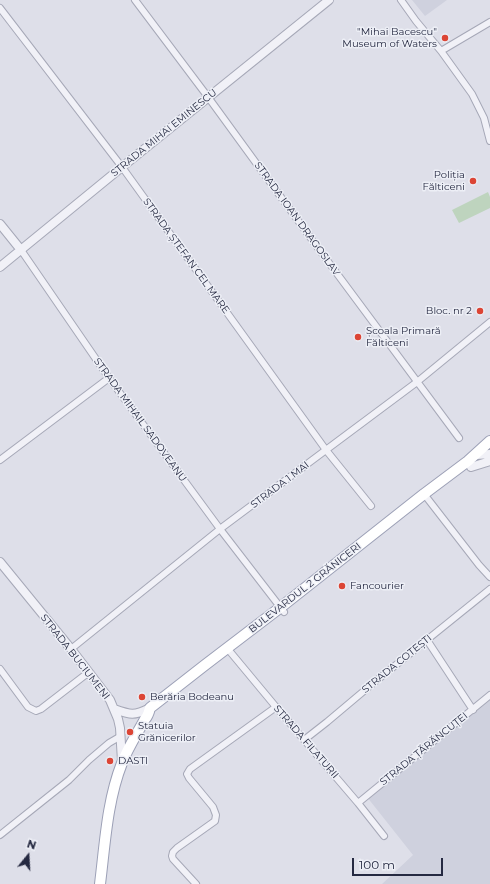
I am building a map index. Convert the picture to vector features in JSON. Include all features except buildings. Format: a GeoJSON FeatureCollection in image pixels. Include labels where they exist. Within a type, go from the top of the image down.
{"type":"FeatureCollection","features":[{"type":"Feature","properties":{"kind":"main road","name":"BULEVARDUL 2 GRĂNICERI"},"geometry":{"type":"LineString","coordinates":[[100,884],[110,806],[116,779],[135,735],[148,713],[155,713],[229,650],[282,610],[425,496],[481,457],[490,441]]}},
{"type":"Feature","properties":{"kind":"street","name":"STRADA IOAN DRAGOSLAV"},"geometry":{"type":"LineString","coordinates":[[135,0],[459,438]]}},
{"type":"Feature","properties":{"kind":"street","name":"STRADA MIHAI EMINESCU"},"geometry":{"type":"LineString","coordinates":[[0,267],[122,166],[329,0]]}},
{"type":"Feature","properties":{"kind":"street"},"geometry":{"type":"LineString","coordinates":[[401,0],[472,94],[484,118],[490,140]]}},
{"type":"Feature","properties":{"kind":"street","name":"STRADA ȘTEFAN CEL MARE"},"geometry":{"type":"LineString","coordinates":[[0,8],[122,166],[326,450],[372,506]]}},
{"type":"Feature","properties":{"kind":"street"},"geometry":{"type":"LineString","coordinates":[[441,51],[490,22]]}},
{"type":"Feature","properties":{"kind":"street","name":"STRADA MIHAIL SADOVEANU"},"geometry":{"type":"LineString","coordinates":[[0,224],[20,250],[109,378],[220,530],[282,610]]}},
{"type":"Feature","properties":{"kind":"street","name":"STRADA 1 MAI"},"geometry":{"type":"LineString","coordinates":[[71,649],[220,530],[418,382],[490,322]]}},
{"type":"Feature","properties":{"kind":"street"},"geometry":{"type":"LineString","coordinates":[[0,460],[109,378]]}},
{"type":"Feature","properties":{"kind":"street"},"geometry":{"type":"LineString","coordinates":[[425,496],[490,577]]}},
{"type":"Feature","properties":{"kind":"street","name":"STRADA BUCIUMENI"},"geometry":{"type":"LineString","coordinates":[[0,562],[71,649],[110,700],[118,719],[121,736],[122,764]]}},
{"type":"Feature","properties":{"kind":"street","name":"STRADA COTEȘTI"},"geometry":{"type":"LineString","coordinates":[[304,740],[490,590]]}},
{"type":"Feature","properties":{"kind":"street"},"geometry":{"type":"LineString","coordinates":[[427,640],[473,710]]}},
{"type":"Feature","properties":{"kind":"street","name":"STRADA FILATURII"},"geometry":{"type":"LineString","coordinates":[[229,650],[384,836]]}},
{"type":"Feature","properties":{"kind":"street"},"geometry":{"type":"LineString","coordinates":[[0,669],[25,704],[36,711],[45,707],[89,672]]}},
{"type":"Feature","properties":{"kind":"street","name":"STRADA ȚĂRĂNCUȚEI"},"geometry":{"type":"LineString","coordinates":[[358,803],[490,695]]}},
{"type":"Feature","properties":{"kind":"street"},"geometry":{"type":"LineString","coordinates":[[196,884],[173,859],[173,852],[215,822],[216,815],[213,808],[188,778],[187,774],[190,769],[276,707]]}},
{"type":"Feature","properties":{"kind":"street"},"geometry":{"type":"LineString","coordinates":[[114,709],[127,714],[148,713]]}},
{"type":"Feature","properties":{"kind":"street"},"geometry":{"type":"LineString","coordinates":[[0,835],[69,780],[109,743],[121,736]]}},
{"type":"Feature","properties":{"kind":"shaded area"},"geometry":{"type":"Polygon","coordinates":[[[412,0],[447,0],[425,16],[412,0]]]}},
{"type":"Feature","properties":{"kind":"shaded area"},"geometry":{"type":"Polygon","coordinates":[[[490,697],[490,884],[382,884],[413,855],[367,797],[490,697]]]}},
{"type":"Feature","properties":{"kind":"green space"},"geometry":{"type":"Polygon","coordinates":[[[488,192],[490,197],[490,208],[459,223],[452,210],[488,192]]]}},
{"type":"Feature","properties":{"kind":"place","name":"\"Mihai Bacescu\" Museum of Waters"},"geometry":{"type":"Point","coordinates":[445,38]}},
{"type":"Feature","properties":{"kind":"place","name":"Poliția Fălticeni"},"geometry":{"type":"Point","coordinates":[473,181]}},
{"type":"Feature","properties":{"kind":"place","name":"Bloc. nr 2"},"geometry":{"type":"Point","coordinates":[480,311]}},
{"type":"Feature","properties":{"kind":"place","name":"Școala Primară Fălticeni"},"geometry":{"type":"Point","coordinates":[358,337]}},
{"type":"Feature","properties":{"kind":"place","name":"Fancourier"},"geometry":{"type":"Point","coordinates":[342,586]}},
{"type":"Feature","properties":{"kind":"place","name":"Berăria Bodeanu"},"geometry":{"type":"Point","coordinates":[142,697]}},
{"type":"Feature","properties":{"kind":"place","name":"Statuia Grănicerilor"},"geometry":{"type":"Point","coordinates":[130,732]}},
{"type":"Feature","properties":{"kind":"place","name":"DASTI"},"geometry":{"type":"Point","coordinates":[110,761]}}]}
